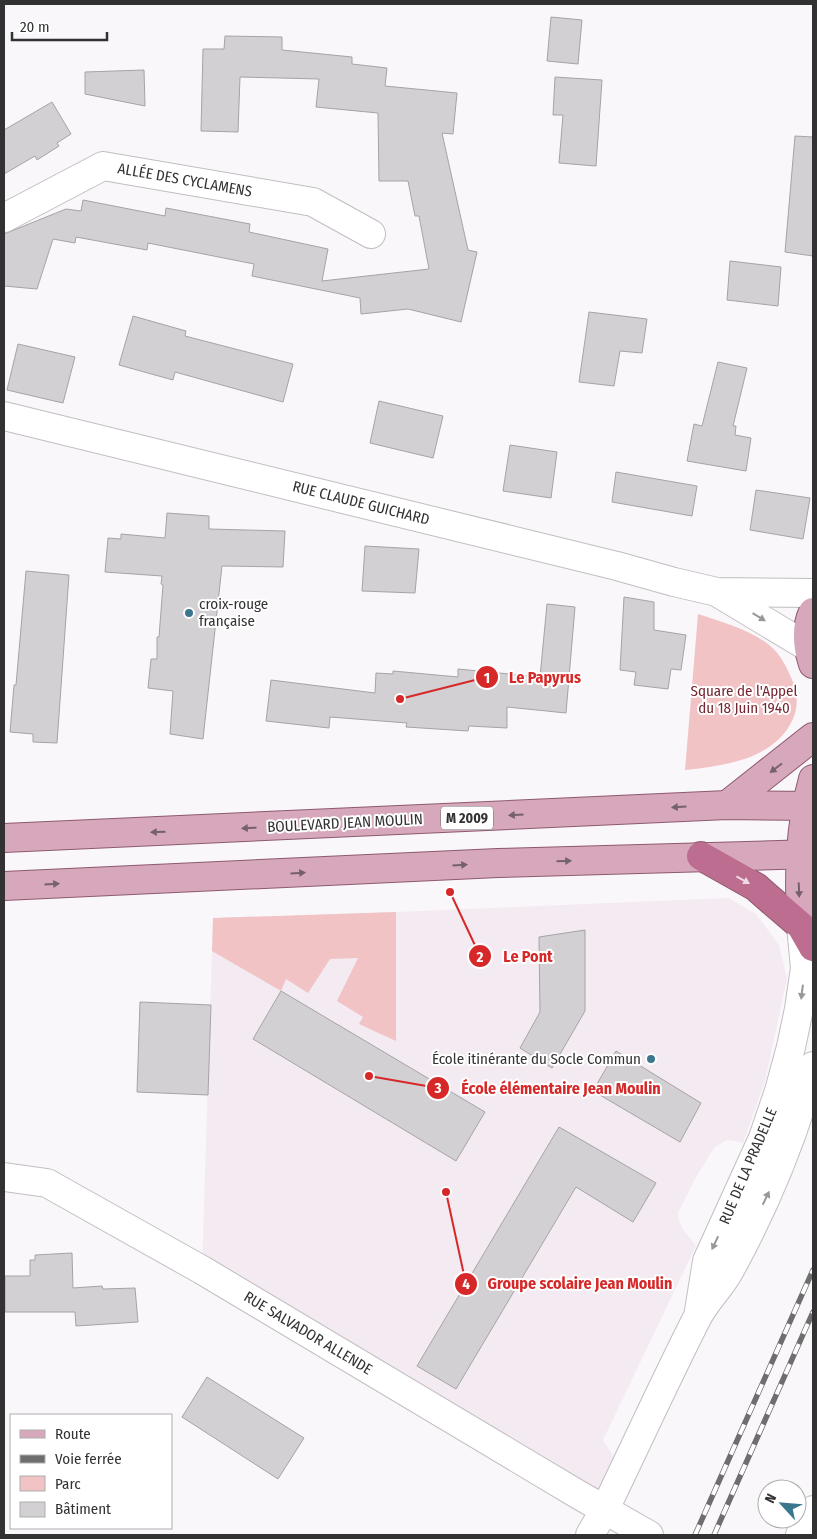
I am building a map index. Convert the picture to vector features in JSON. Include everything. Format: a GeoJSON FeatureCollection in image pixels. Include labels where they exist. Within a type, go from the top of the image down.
{"type":"FeatureCollection","features":[{"type":"Feature","properties":{"kind":"highway"},"geometry":{"type":"LineString","coordinates":[[701,856],[756,887],[807,937]]}},
{"type":"Feature","properties":{"kind":"main road"},"geometry":{"type":"LineString","coordinates":[[811,656],[807,633],[813,612]]}},
{"type":"Feature","properties":{"kind":"main road"},"geometry":{"type":"LineString","coordinates":[[727,805],[813,737]]}},
{"type":"Feature","properties":{"kind":"main road"},"geometry":{"type":"LineString","coordinates":[[807,937],[807,854],[809,806],[813,779]]}},
{"type":"Feature","properties":{"kind":"main road","name":"BOULEVARD JEAN MOULIN"},"geometry":{"type":"LineString","coordinates":[[4,838],[727,805],[809,806]]}},
{"type":"Feature","properties":{"kind":"main road"},"geometry":{"type":"LineString","coordinates":[[4,886],[498,863],[807,854]]}},
{"type":"Feature","properties":{"kind":"street","name":"ALLÉE DES CYCLAMENS"},"geometry":{"type":"LineString","coordinates":[[4,218],[103,166],[313,202],[371,234]]}},
{"type":"Feature","properties":{"kind":"street","name":"RUE CLAUDE GUICHARD"},"geometry":{"type":"LineString","coordinates":[[4,416],[717,592],[813,593]]}},
{"type":"Feature","properties":{"kind":"street","name":"RUE CLAUDE GUICHARD"},"geometry":{"type":"LineString","coordinates":[[717,592],[811,656]]}},
{"type":"Feature","properties":{"kind":"street","name":"RUE DE LA PRADELLE"},"geometry":{"type":"LineString","coordinates":[[698,1316],[707,1261],[763,1138],[779,1091],[800,1009],[807,937]]}},
{"type":"Feature","properties":{"kind":"street","name":"RUE DE LA PRADELLE"},"geometry":{"type":"LineString","coordinates":[[590,1535],[614,1514],[698,1316],[730,1270],[769,1191],[788,1148],[804,1101],[813,1066]]}},
{"type":"Feature","properties":{"kind":"street","name":"RUE SALVADOR ALLENDE"},"geometry":{"type":"LineString","coordinates":[[4,1177],[47,1183],[202,1270],[579,1495],[650,1535]]}},
{"type":"Feature","properties":{"kind":"street"},"geometry":{"type":"LineString","coordinates":[[800,1535],[813,1510]]}},
{"type":"Feature","properties":{"kind":"shaded area"},"geometry":{"type":"Polygon","coordinates":[[[728,898],[756,914],[779,945],[787,979],[765,1081],[743,1143],[731,1140],[725,1141],[714,1148],[695,1179],[678,1213],[682,1228],[696,1246],[603,1440],[623,1472],[605,1509],[202,1270],[213,918],[728,898]]]}},
{"type":"Feature","properties":{"kind":"green space","name":"Square de l'Appel du 18 Juin 1940"},"geometry":{"type":"Polygon","coordinates":[[[698,614],[743,630],[773,648],[783,662],[793,682],[797,696],[797,705],[793,719],[785,733],[761,752],[732,763],[685,770],[698,614]]]}},
{"type":"Feature","properties":{"kind":"green space"},"geometry":{"type":"Polygon","coordinates":[[[396,912],[396,1041],[359,1024],[363,1017],[337,1001],[358,958],[330,959],[308,993],[286,979],[281,991],[212,951],[213,918],[396,912]]]}},
{"type":"Feature","properties":{"kind":"building"},"geometry":{"type":"Polygon","coordinates":[[[551,17],[582,20],[578,64],[547,61],[551,17]]]}},
{"type":"Feature","properties":{"kind":"building"},"geometry":{"type":"Polygon","coordinates":[[[225,36],[282,37],[282,50],[352,57],[352,64],[387,68],[385,86],[457,93],[453,134],[442,133],[468,250],[477,252],[461,322],[408,309],[361,314],[360,298],[252,276],[254,264],[148,243],[147,250],[76,237],[75,243],[53,239],[37,289],[4,286],[4,234],[66,209],[81,211],[83,200],[165,216],[166,208],[250,224],[249,232],[328,249],[322,281],[429,269],[419,216],[415,216],[408,181],[379,181],[378,113],[316,107],[319,79],[240,77],[238,132],[201,131],[203,49],[224,49],[225,36]]]}},
{"type":"Feature","properties":{"kind":"building"},"geometry":{"type":"Polygon","coordinates":[[[144,70],[145,106],[85,94],[85,72],[144,70]]]}},
{"type":"Feature","properties":{"kind":"building"},"geometry":{"type":"Polygon","coordinates":[[[555,77],[602,80],[596,166],[559,163],[563,115],[553,115],[555,77]]]}},
{"type":"Feature","properties":{"kind":"building"},"geometry":{"type":"Polygon","coordinates":[[[52,102],[71,134],[57,143],[59,146],[37,160],[35,156],[4,174],[4,130],[52,102]]]}},
{"type":"Feature","properties":{"kind":"building"},"geometry":{"type":"Polygon","coordinates":[[[795,136],[813,137],[813,256],[785,252],[795,136]]]}},
{"type":"Feature","properties":{"kind":"building"},"geometry":{"type":"Polygon","coordinates":[[[730,261],[781,267],[778,306],[727,300],[730,261]]]}},
{"type":"Feature","properties":{"kind":"building"},"geometry":{"type":"Polygon","coordinates":[[[589,312],[647,319],[642,353],[620,351],[614,386],[579,382],[589,312]]]}},
{"type":"Feature","properties":{"kind":"building"},"geometry":{"type":"Polygon","coordinates":[[[133,316],[186,331],[185,336],[293,364],[283,402],[175,372],[173,380],[119,365],[133,316]]]}},
{"type":"Feature","properties":{"kind":"building"},"geometry":{"type":"Polygon","coordinates":[[[18,344],[75,357],[63,403],[7,390],[18,344]]]}},
{"type":"Feature","properties":{"kind":"building"},"geometry":{"type":"Polygon","coordinates":[[[718,362],[747,368],[733,426],[736,426],[735,435],[751,438],[746,471],[687,461],[694,424],[702,426],[718,362]]]}},
{"type":"Feature","properties":{"kind":"building"},"geometry":{"type":"Polygon","coordinates":[[[379,401],[443,416],[433,458],[370,443],[379,401]]]}},
{"type":"Feature","properties":{"kind":"building"},"geometry":{"type":"Polygon","coordinates":[[[510,445],[557,452],[551,498],[503,491],[510,445]]]}},
{"type":"Feature","properties":{"kind":"building"},"geometry":{"type":"Polygon","coordinates":[[[616,472],[697,486],[692,516],[612,502],[616,472]]]}},
{"type":"Feature","properties":{"kind":"building"},"geometry":{"type":"Polygon","coordinates":[[[756,490],[810,498],[803,539],[750,530],[756,490]]]}},
{"type":"Feature","properties":{"kind":"building"},"geometry":{"type":"Polygon","coordinates":[[[167,513],[209,516],[209,529],[285,531],[283,567],[222,566],[203,739],[170,734],[173,691],[148,688],[151,659],[157,659],[157,637],[159,637],[163,585],[161,584],[162,576],[105,572],[108,538],[121,539],[121,534],[165,538],[167,513]]]}},
{"type":"Feature","properties":{"kind":"building"},"geometry":{"type":"Polygon","coordinates":[[[365,546],[419,549],[415,593],[362,591],[365,546]]]}},
{"type":"Feature","properties":{"kind":"building"},"geometry":{"type":"Polygon","coordinates":[[[26,571],[69,575],[57,743],[33,742],[33,734],[10,732],[26,571]]]}},
{"type":"Feature","properties":{"kind":"building"},"geometry":{"type":"Polygon","coordinates":[[[624,597],[654,602],[654,630],[686,635],[681,670],[671,669],[668,689],[634,685],[636,672],[620,670],[624,597]]]}},
{"type":"Feature","properties":{"kind":"building"},"geometry":{"type":"Polygon","coordinates":[[[547,604],[575,607],[566,713],[507,707],[507,728],[469,726],[468,731],[406,727],[407,723],[330,717],[329,728],[266,721],[271,680],[375,693],[376,673],[393,674],[393,671],[458,677],[458,669],[540,677],[547,604]]]}},
{"type":"Feature","properties":{"kind":"building"},"geometry":{"type":"Polygon","coordinates":[[[585,930],[585,1011],[552,1068],[520,1048],[540,1012],[539,937],[585,930]]]}},
{"type":"Feature","properties":{"kind":"building"},"geometry":{"type":"Polygon","coordinates":[[[281,991],[485,1112],[456,1161],[253,1039],[281,991]]]}},
{"type":"Feature","properties":{"kind":"building"},"geometry":{"type":"Polygon","coordinates":[[[140,1002],[211,1005],[208,1095],[137,1092],[140,1002]]]}},
{"type":"Feature","properties":{"kind":"building"},"geometry":{"type":"Polygon","coordinates":[[[616,1051],[701,1103],[680,1142],[593,1091],[616,1051]]]}},
{"type":"Feature","properties":{"kind":"building"},"geometry":{"type":"Polygon","coordinates":[[[559,1127],[656,1183],[633,1222],[576,1187],[456,1389],[417,1366],[559,1127]]]}},
{"type":"Feature","properties":{"kind":"building"},"geometry":{"type":"Polygon","coordinates":[[[72,1253],[73,1288],[102,1286],[103,1289],[135,1288],[138,1322],[76,1326],[75,1312],[5,1312],[5,1276],[30,1276],[30,1260],[35,1260],[35,1255],[72,1253]]]}},
{"type":"Feature","properties":{"kind":"building"},"geometry":{"type":"Polygon","coordinates":[[[207,1377],[304,1438],[278,1479],[182,1417],[207,1377]]]}},
{"type":"Feature","properties":{"kind":"railway"},"geometry":{"type":"LineString","coordinates":[[695,1535],[813,1270]]}},
{"type":"Feature","properties":{"kind":"railway"},"geometry":{"type":"LineString","coordinates":[[714,1535],[813,1312]]}},
{"type":"Feature","properties":{"kind":"place","name":"croix-rouge française"},"geometry":{"type":"Point","coordinates":[189,613]}},
{"type":"Feature","properties":{"kind":"place","name":"Le Papyrus"},"geometry":{"type":"Point","coordinates":[400,699]}},
{"type":"Feature","properties":{"kind":"place","name":"Le Pont"},"geometry":{"type":"Point","coordinates":[450,892]}},
{"type":"Feature","properties":{"kind":"place","name":"École itinérante du Socle Commun"},"geometry":{"type":"Point","coordinates":[651,1059]}},
{"type":"Feature","properties":{"kind":"place","name":"École élémentaire Jean Moulin"},"geometry":{"type":"Point","coordinates":[369,1076]}},
{"type":"Feature","properties":{"kind":"place","name":"Groupe scolaire Jean Moulin"},"geometry":{"type":"Point","coordinates":[446,1192]}}]}
